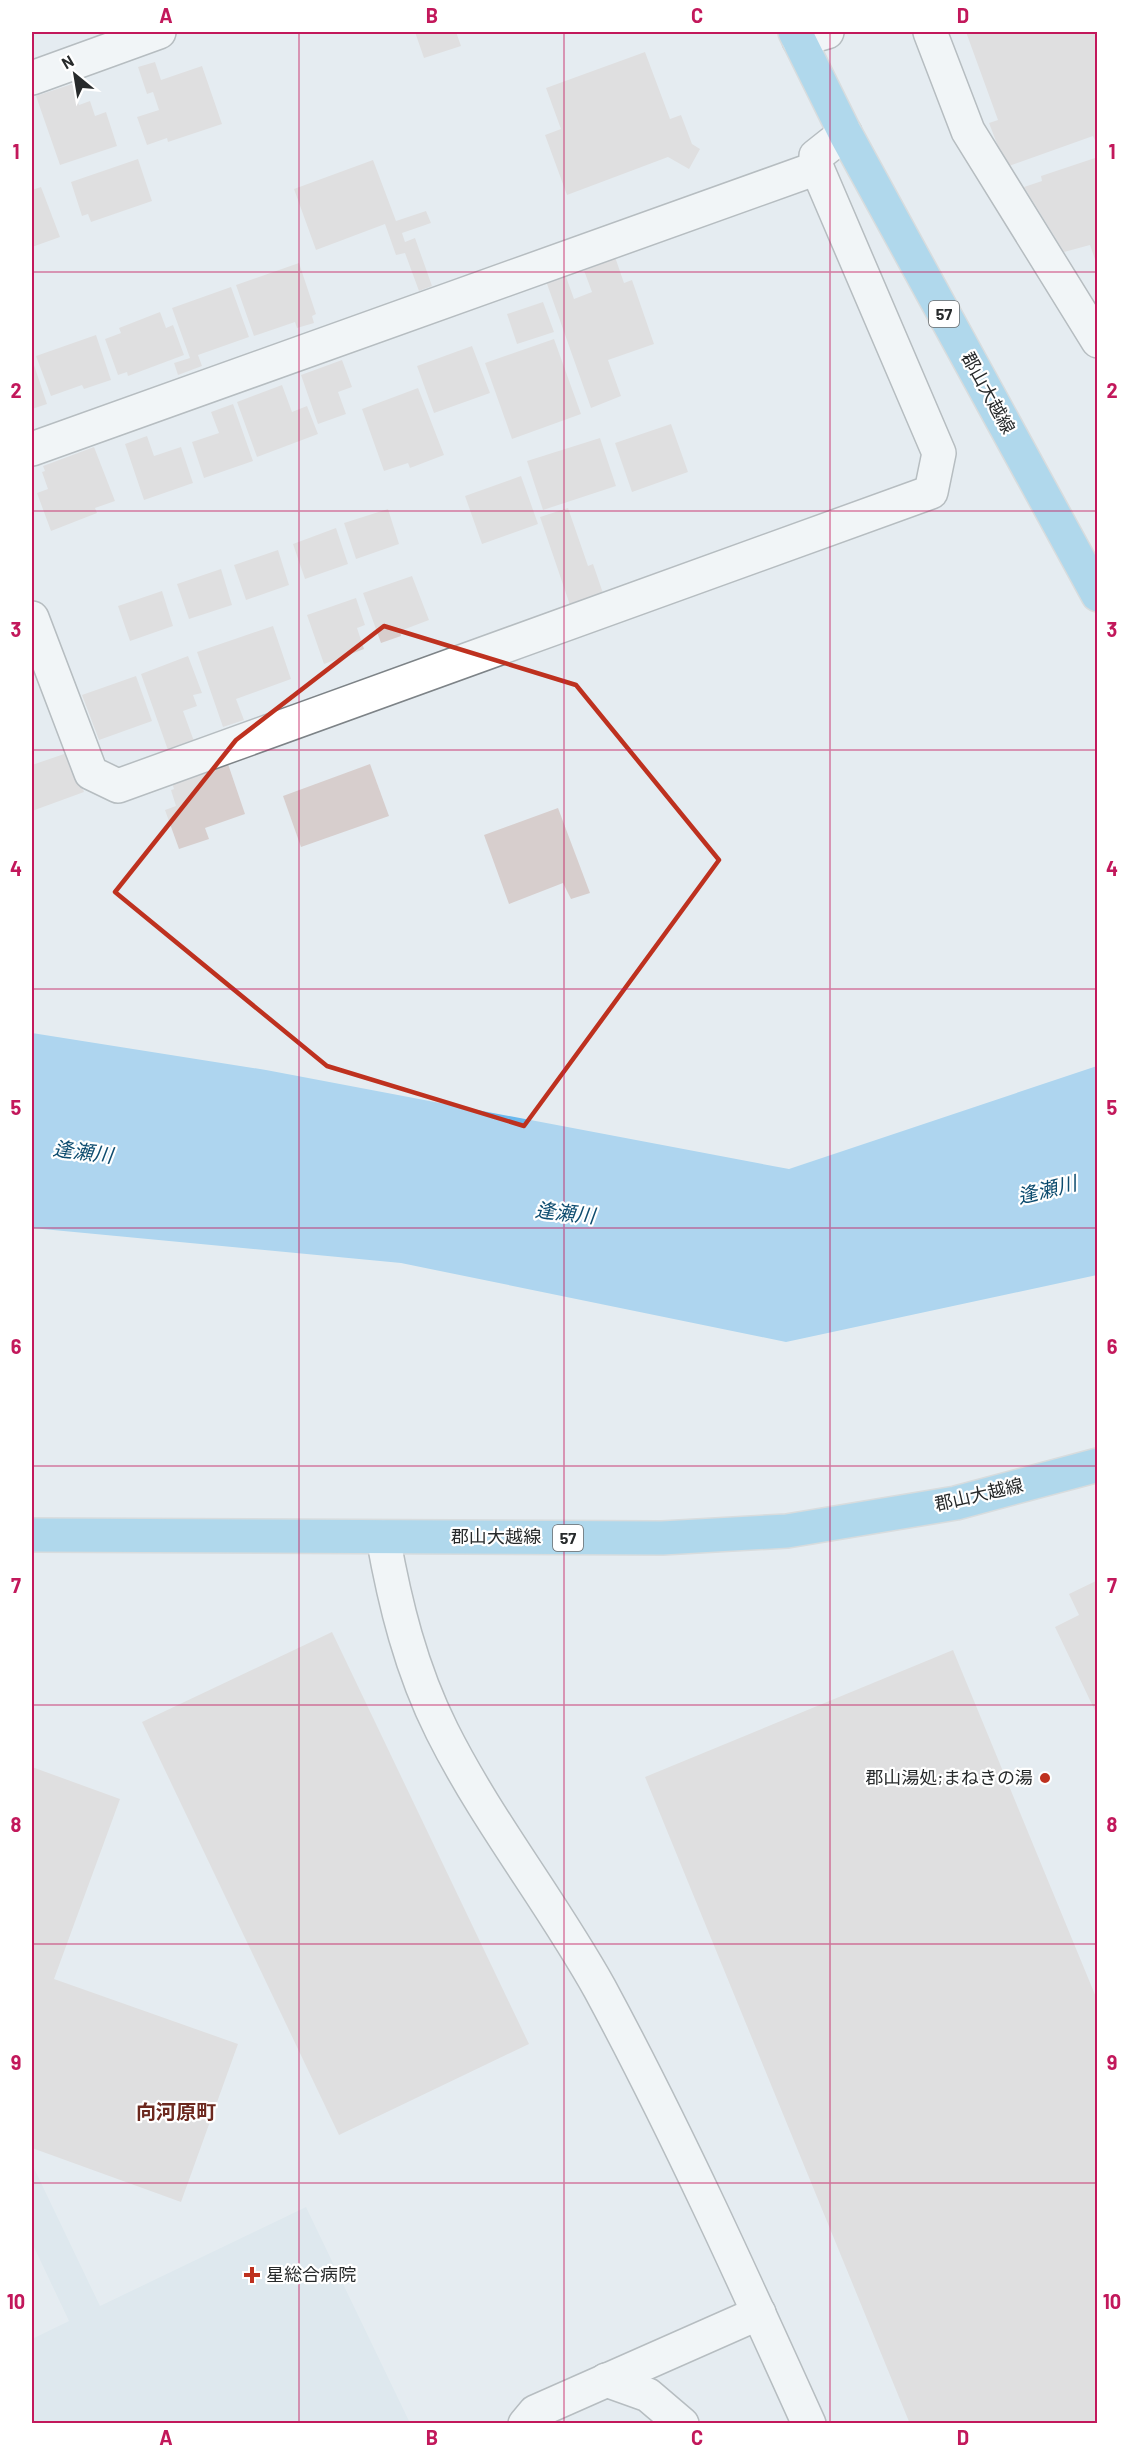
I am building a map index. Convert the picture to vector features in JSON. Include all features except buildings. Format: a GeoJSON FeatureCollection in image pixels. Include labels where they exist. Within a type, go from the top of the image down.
{"type":"FeatureCollection","features":[{"type":"Feature","properties":{"kind":"main road","name":"郡山大越線"},"geometry":{"type":"LineString","coordinates":[[807,34],[845,133],[1098,595]]}},
{"type":"Feature","properties":{"kind":"main road","name":"郡山大越線"},"geometry":{"type":"LineString","coordinates":[[32,1535],[662,1538],[787,1531],[956,1503],[1098,1465]]}},
{"type":"Feature","properties":{"kind":"street"},"geometry":{"type":"LineString","coordinates":[[32,78],[159,32]]}},
{"type":"Feature","properties":{"kind":"street"},"geometry":{"type":"LineString","coordinates":[[930,32],[968,131],[1098,341]]}},
{"type":"Feature","properties":{"kind":"street"},"geometry":{"type":"LineString","coordinates":[[32,618],[91,773],[118,786],[931,492],[939,453],[817,168],[816,156],[845,133]]}},
{"type":"Feature","properties":{"kind":"street"},"geometry":{"type":"LineString","coordinates":[[32,449],[817,168]]}},
{"type":"Feature","properties":{"kind":"street"},"geometry":{"type":"LineString","coordinates":[[383,1537],[401,1627],[441,1730],[479,1798],[598,1987],[759,2313],[809,2424]]}},
{"type":"Feature","properties":{"kind":"street"},"geometry":{"type":"LineString","coordinates":[[525,2424],[535,2412],[759,2313]]}},
{"type":"Feature","properties":{"kind":"street"},"geometry":{"type":"LineString","coordinates":[[606,2379],[648,2395],[682,2424]]}},
{"type":"Feature","properties":{"kind":"highlighted area"},"geometry":{"type":"Polygon","coordinates":[[[384,626],[576,685],[719,860],[524,1126],[327,1066],[115,892],[236,740],[384,626]]]}},
{"type":"Feature","properties":{"kind":"shaded area","name":"星総合病院"},"geometry":{"type":"Polygon","coordinates":[[[32,2164],[100,2306],[306,2207],[410,2423],[32,2423],[32,2339],[69,2321],[32,2243],[32,2164]]]}},
{"type":"Feature","properties":{"kind":"water","name":"逢瀬川"},"geometry":{"type":"Polygon","coordinates":[[[32,1033],[266,1070],[789,1169],[1097,1066],[1097,1275],[786,1342],[401,1263],[32,1228],[32,1033]]]}},
{"type":"Feature","properties":{"kind":"place","name":"郡山湯処;まねきの湯"},"geometry":{"type":"Point","coordinates":[1045,1778]}},
{"type":"Feature","properties":{"kind":"place","name":"星総合病院"},"geometry":{"type":"Point","coordinates":[252,2275]}},
{"type":"Feature","properties":{"kind":"district","name":"向河原町"},"geometry":{"type":"Point","coordinates":[176,2112]}}]}
